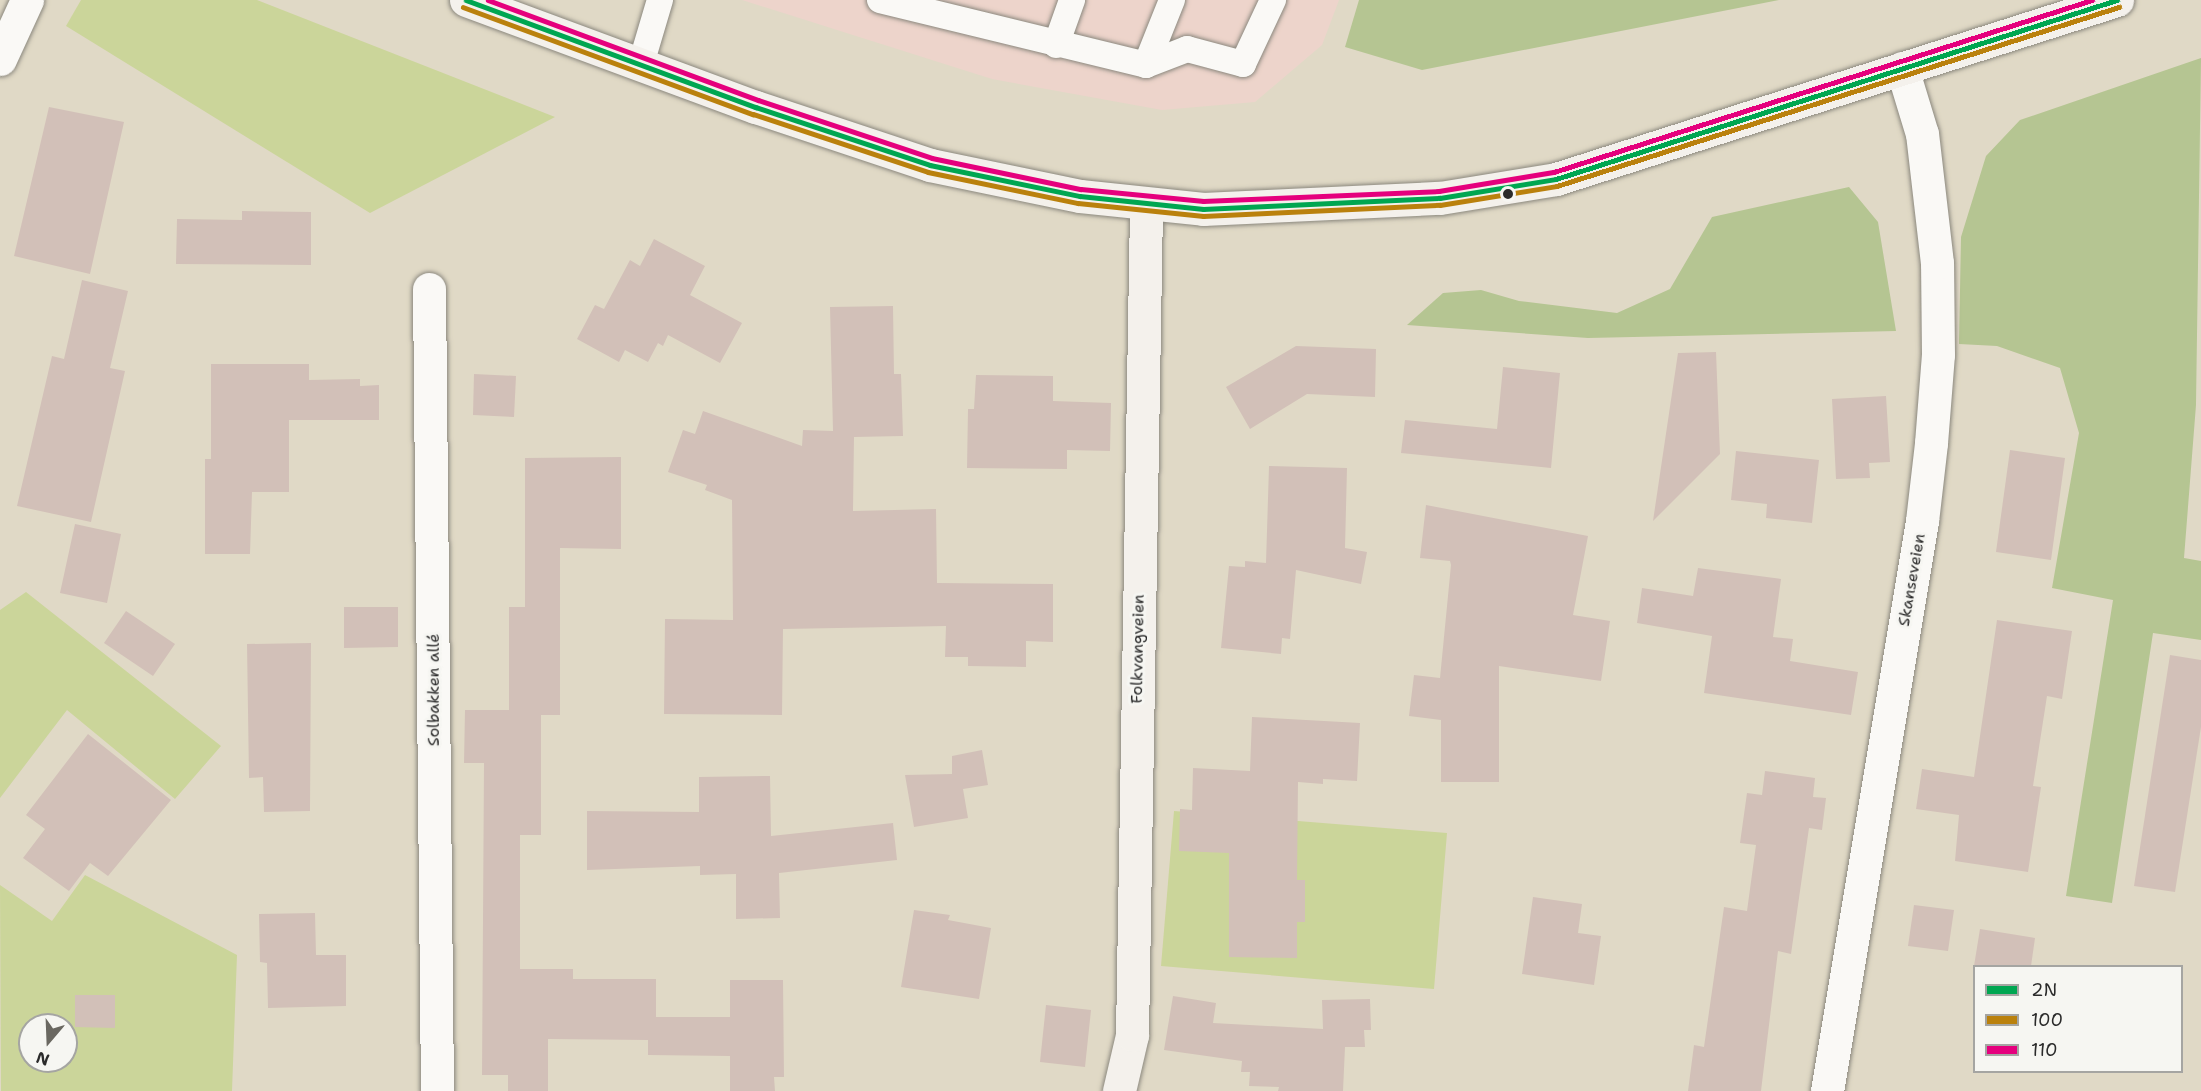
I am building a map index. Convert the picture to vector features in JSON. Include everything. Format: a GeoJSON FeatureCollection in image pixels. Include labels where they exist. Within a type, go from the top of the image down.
{"type":"FeatureCollection","features":[{"type":"Feature","properties":{"kind":"main road"},"geometry":{"type":"LineString","coordinates":[[466,0],[824,131],[930,165],[1010,184],[1146,206],[1203,209],[1321,207],[1440,198],[1523,185],[1626,160],[1902,68],[2117,0]]}},
{"type":"Feature","properties":{"kind":"main road","name":"Folkvangveien"},"geometry":{"type":"LineString","coordinates":[[1119,1091],[1132,1035],[1146,206]]}},
{"type":"Feature","properties":{"kind":"street"},"geometry":{"type":"LineString","coordinates":[[0,59],[27,0]]}},
{"type":"Feature","properties":{"kind":"street","name":"Skanseveien"},"geometry":{"type":"LineString","coordinates":[[1827,1091],[1922,520],[1938,355],[1936,253],[1922,134],[1902,68]]}},
{"type":"Feature","properties":{"kind":"street","name":"Solbakken allé"},"geometry":{"type":"LineString","coordinates":[[429,289],[437,1091]]}},
{"type":"Feature","properties":{"kind":"lane"},"geometry":{"type":"LineString","coordinates":[[641,64],[660,0]]}},
{"type":"Feature","properties":{"kind":"lane"},"geometry":{"type":"LineString","coordinates":[[880,0],[1056,45],[1146,65],[1187,49],[1243,64],[1273,0]]}},
{"type":"Feature","properties":{"kind":"lane"},"geometry":{"type":"LineString","coordinates":[[1056,45],[1072,0]]}},
{"type":"Feature","properties":{"kind":"lane"},"geometry":{"type":"LineString","coordinates":[[1146,65],[1172,0]]}},
{"type":"Feature","properties":{"kind":"shaded area"},"geometry":{"type":"Polygon","coordinates":[[[742,0],[1339,0],[1322,45],[1255,102],[1162,110],[992,79],[742,0]]]}},
{"type":"Feature","properties":{"kind":"green space"},"geometry":{"type":"Polygon","coordinates":[[[81,0],[257,0],[555,117],[370,213],[66,26],[81,0]]]}},
{"type":"Feature","properties":{"kind":"green space"},"geometry":{"type":"Polygon","coordinates":[[[1359,0],[1779,0],[1422,70],[1345,47],[1359,0]]]}},
{"type":"Feature","properties":{"kind":"green space"},"geometry":{"type":"Polygon","coordinates":[[[2201,58],[2196,405],[2184,558],[2201,561],[2201,640],[2153,633],[2112,903],[2066,896],[2113,600],[2052,588],[2079,433],[2060,368],[1997,346],[1959,344],[1961,237],[1986,156],[2020,120],[2201,58]]]}},
{"type":"Feature","properties":{"kind":"green space"},"geometry":{"type":"Polygon","coordinates":[[[1849,187],[1878,222],[1896,331],[1588,338],[1407,325],[1443,293],[1481,290],[1519,301],[1617,313],[1670,289],[1712,217],[1849,187]]]}},
{"type":"Feature","properties":{"kind":"green space"},"geometry":{"type":"Polygon","coordinates":[[[26,592],[221,746],[175,799],[67,710],[0,798],[0,610],[26,592]]]}},
{"type":"Feature","properties":{"kind":"green space"},"geometry":{"type":"Polygon","coordinates":[[[1174,811],[1447,833],[1434,989],[1161,966],[1174,811]]]}},
{"type":"Feature","properties":{"kind":"green space"},"geometry":{"type":"Polygon","coordinates":[[[85,875],[237,955],[232,1091],[1,1091],[0,885],[52,921],[85,875]]]}},
{"type":"Feature","properties":{"kind":"building"},"geometry":{"type":"Polygon","coordinates":[[[49,107],[124,122],[90,274],[14,256],[49,107]]]}},
{"type":"Feature","properties":{"kind":"building"},"geometry":{"type":"Polygon","coordinates":[[[242,211],[311,212],[311,265],[176,264],[177,219],[242,220],[242,211]]]}},
{"type":"Feature","properties":{"kind":"building"},"geometry":{"type":"Polygon","coordinates":[[[654,239],[705,266],[690,295],[742,323],[720,363],[668,335],[663,346],[658,343],[648,362],[625,350],[619,362],[577,339],[595,305],[604,309],[630,260],[640,266],[654,239]]]}},
{"type":"Feature","properties":{"kind":"building"},"geometry":{"type":"Polygon","coordinates":[[[82,280],[128,291],[110,368],[125,371],[91,522],[17,506],[52,356],[64,359],[82,280]]]}},
{"type":"Feature","properties":{"kind":"building"},"geometry":{"type":"Polygon","coordinates":[[[893,306],[894,374],[901,374],[903,436],[854,437],[853,511],[936,509],[937,583],[1053,584],[1053,642],[1026,641],[1026,667],[968,666],[968,657],[945,657],[946,626],[783,629],[782,715],[664,714],[665,619],[733,620],[732,500],[705,490],[707,485],[668,472],[683,430],[695,434],[703,411],[802,446],[803,430],[833,431],[830,307],[893,306]]]}},
{"type":"Feature","properties":{"kind":"building"},"geometry":{"type":"Polygon","coordinates":[[[1296,346],[1376,349],[1375,397],[1307,394],[1250,429],[1226,387],[1296,346]]]}},
{"type":"Feature","properties":{"kind":"building"},"geometry":{"type":"Polygon","coordinates":[[[1716,352],[1720,454],[1653,521],[1678,353],[1716,352]]]}},
{"type":"Feature","properties":{"kind":"building"},"geometry":{"type":"Polygon","coordinates":[[[211,364],[309,364],[309,380],[360,379],[360,386],[379,385],[379,420],[289,420],[289,492],[252,492],[250,554],[205,554],[205,459],[211,459],[211,364]]]}},
{"type":"Feature","properties":{"kind":"building"},"geometry":{"type":"Polygon","coordinates":[[[1503,367],[1560,373],[1551,468],[1401,453],[1405,420],[1497,429],[1503,367]]]}},
{"type":"Feature","properties":{"kind":"building"},"geometry":{"type":"Polygon","coordinates":[[[474,374],[516,376],[514,417],[473,415],[474,374]]]}},
{"type":"Feature","properties":{"kind":"building"},"geometry":{"type":"Polygon","coordinates":[[[976,375],[1053,376],[1053,401],[1111,403],[1110,451],[1067,450],[1067,469],[967,468],[968,409],[974,409],[976,375]]]}},
{"type":"Feature","properties":{"kind":"building"},"geometry":{"type":"Polygon","coordinates":[[[1886,396],[1890,462],[1869,463],[1870,478],[1836,479],[1832,399],[1886,396]]]}},
{"type":"Feature","properties":{"kind":"building"},"geometry":{"type":"Polygon","coordinates":[[[2010,450],[2065,458],[2051,560],[1996,552],[2010,450]]]}},
{"type":"Feature","properties":{"kind":"building"},"geometry":{"type":"Polygon","coordinates":[[[1736,451],[1819,460],[1812,523],[1766,518],[1767,504],[1731,500],[1736,451]]]}},
{"type":"Feature","properties":{"kind":"building"},"geometry":{"type":"Polygon","coordinates":[[[621,457],[621,549],[560,548],[560,715],[541,715],[541,835],[520,835],[520,969],[573,969],[573,979],[656,979],[656,1017],[730,1017],[730,980],[783,980],[784,1077],[774,1077],[775,1091],[730,1091],[730,1056],[648,1055],[648,1040],[548,1039],[548,1091],[508,1091],[508,1075],[482,1075],[484,763],[464,763],[465,710],[509,710],[509,607],[525,607],[525,458],[621,457]]]}},
{"type":"Feature","properties":{"kind":"building"},"geometry":{"type":"Polygon","coordinates":[[[1269,466],[1347,468],[1345,548],[1367,552],[1361,584],[1296,570],[1290,639],[1282,638],[1281,654],[1221,648],[1229,566],[1245,567],[1245,561],[1266,563],[1269,466]]]}},
{"type":"Feature","properties":{"kind":"building"},"geometry":{"type":"Polygon","coordinates":[[[1426,505],[1588,536],[1573,615],[1610,621],[1601,681],[1499,666],[1499,782],[1441,782],[1441,720],[1409,716],[1414,675],[1440,678],[1451,565],[1450,561],[1420,558],[1426,505]]]}},
{"type":"Feature","properties":{"kind":"building"},"geometry":{"type":"Polygon","coordinates":[[[75,524],[121,534],[107,603],[60,593],[75,524]]]}},
{"type":"Feature","properties":{"kind":"building"},"geometry":{"type":"Polygon","coordinates":[[[1698,568],[1781,579],[1773,637],[1793,639],[1790,661],[1858,672],[1851,715],[1704,693],[1712,636],[1637,623],[1642,588],[1693,596],[1698,568]]]}},
{"type":"Feature","properties":{"kind":"building"},"geometry":{"type":"Polygon","coordinates":[[[344,607],[398,607],[398,647],[344,648],[344,607]]]}},
{"type":"Feature","properties":{"kind":"building"},"geometry":{"type":"Polygon","coordinates":[[[126,611],[175,644],[153,676],[104,643],[126,611]]]}},
{"type":"Feature","properties":{"kind":"building"},"geometry":{"type":"Polygon","coordinates":[[[1997,620],[2072,631],[2062,699],[2047,696],[2033,786],[2041,787],[2028,872],[1955,861],[1959,815],[1916,809],[1922,769],[1974,777],[1997,620]]]}},
{"type":"Feature","properties":{"kind":"building"},"geometry":{"type":"Polygon","coordinates":[[[311,643],[310,811],[264,812],[263,777],[249,778],[247,644],[311,643]]]}},
{"type":"Feature","properties":{"kind":"building"},"geometry":{"type":"Polygon","coordinates":[[[2170,655],[2201,660],[2201,727],[2175,892],[2134,886],[2170,655]]]}},
{"type":"Feature","properties":{"kind":"building"},"geometry":{"type":"Polygon","coordinates":[[[1252,717],[1360,723],[1357,781],[1323,779],[1323,784],[1298,782],[1297,880],[1305,880],[1305,922],[1297,922],[1297,958],[1229,957],[1229,853],[1179,851],[1180,809],[1192,810],[1193,768],[1250,771],[1252,717]]]}},
{"type":"Feature","properties":{"kind":"building"},"geometry":{"type":"Polygon","coordinates":[[[88,734],[171,800],[108,876],[90,863],[69,891],[23,858],[45,829],[26,815],[88,734]]]}},
{"type":"Feature","properties":{"kind":"building"},"geometry":{"type":"Polygon","coordinates":[[[982,750],[988,785],[963,789],[968,818],[914,827],[905,775],[952,774],[952,756],[982,750]]]}},
{"type":"Feature","properties":{"kind":"building"},"geometry":{"type":"Polygon","coordinates":[[[1765,771],[1815,778],[1813,797],[1826,798],[1822,830],[1809,828],[1791,954],[1778,951],[1761,1091],[1688,1091],[1694,1045],[1704,1047],[1724,907],[1747,911],[1756,845],[1740,843],[1747,793],[1762,795],[1765,771]]]}},
{"type":"Feature","properties":{"kind":"building"},"geometry":{"type":"Polygon","coordinates":[[[770,776],[771,836],[893,823],[897,860],[779,873],[780,918],[736,919],[736,874],[700,875],[700,866],[587,870],[587,811],[699,812],[699,777],[770,776]]]}},
{"type":"Feature","properties":{"kind":"building"},"geometry":{"type":"Polygon","coordinates":[[[1533,897],[1582,904],[1578,933],[1601,936],[1594,985],[1522,974],[1533,897]]]}},
{"type":"Feature","properties":{"kind":"building"},"geometry":{"type":"Polygon","coordinates":[[[1914,905],[1954,910],[1948,951],[1908,946],[1914,905]]]}},
{"type":"Feature","properties":{"kind":"building"},"geometry":{"type":"Polygon","coordinates":[[[914,910],[950,915],[948,920],[991,928],[979,999],[901,987],[914,910]]]}},
{"type":"Feature","properties":{"kind":"building"},"geometry":{"type":"Polygon","coordinates":[[[315,913],[316,955],[346,955],[346,1006],[268,1008],[267,963],[260,962],[259,914],[315,913]]]}},
{"type":"Feature","properties":{"kind":"building"},"geometry":{"type":"Polygon","coordinates":[[[1980,929],[2035,938],[2031,965],[1974,965],[1980,929]]]}},
{"type":"Feature","properties":{"kind":"building"},"geometry":{"type":"Polygon","coordinates":[[[75,995],[115,995],[115,1028],[78,1027],[78,1013],[75,1013],[75,995]]]}},
{"type":"Feature","properties":{"kind":"building"},"geometry":{"type":"Polygon","coordinates":[[[1173,996],[1216,1003],[1213,1023],[1323,1029],[1322,1000],[1370,999],[1371,1030],[1364,1030],[1365,1047],[1345,1047],[1343,1091],[1278,1091],[1279,1087],[1249,1086],[1250,1072],[1241,1072],[1242,1061],[1164,1050],[1173,996]]]}},
{"type":"Feature","properties":{"kind":"building"},"geometry":{"type":"Polygon","coordinates":[[[1046,1005],[1091,1010],[1085,1067],[1040,1062],[1046,1005]]]}},
{"type":"Feature","properties":{"kind":"transit line","name":"2N"},"geometry":{"type":"LineString","coordinates":[[466,0],[756,107],[930,165],[1080,196],[1203,209],[1440,198],[1556,179],[2117,0]]}},
{"type":"Feature","properties":{"kind":"transit line","name":"110"},"geometry":{"type":"LineString","coordinates":[[488,0],[758,100],[932,158],[1081,189],[1203,201],[1439,191],[1554,172],[2092,0]]}},
{"type":"Feature","properties":{"kind":"transit line","name":"100"},"geometry":{"type":"LineString","coordinates":[[463,7],[753,114],[928,172],[1078,203],[1203,216],[1440,205],[1557,186],[2119,7]]}}]}
